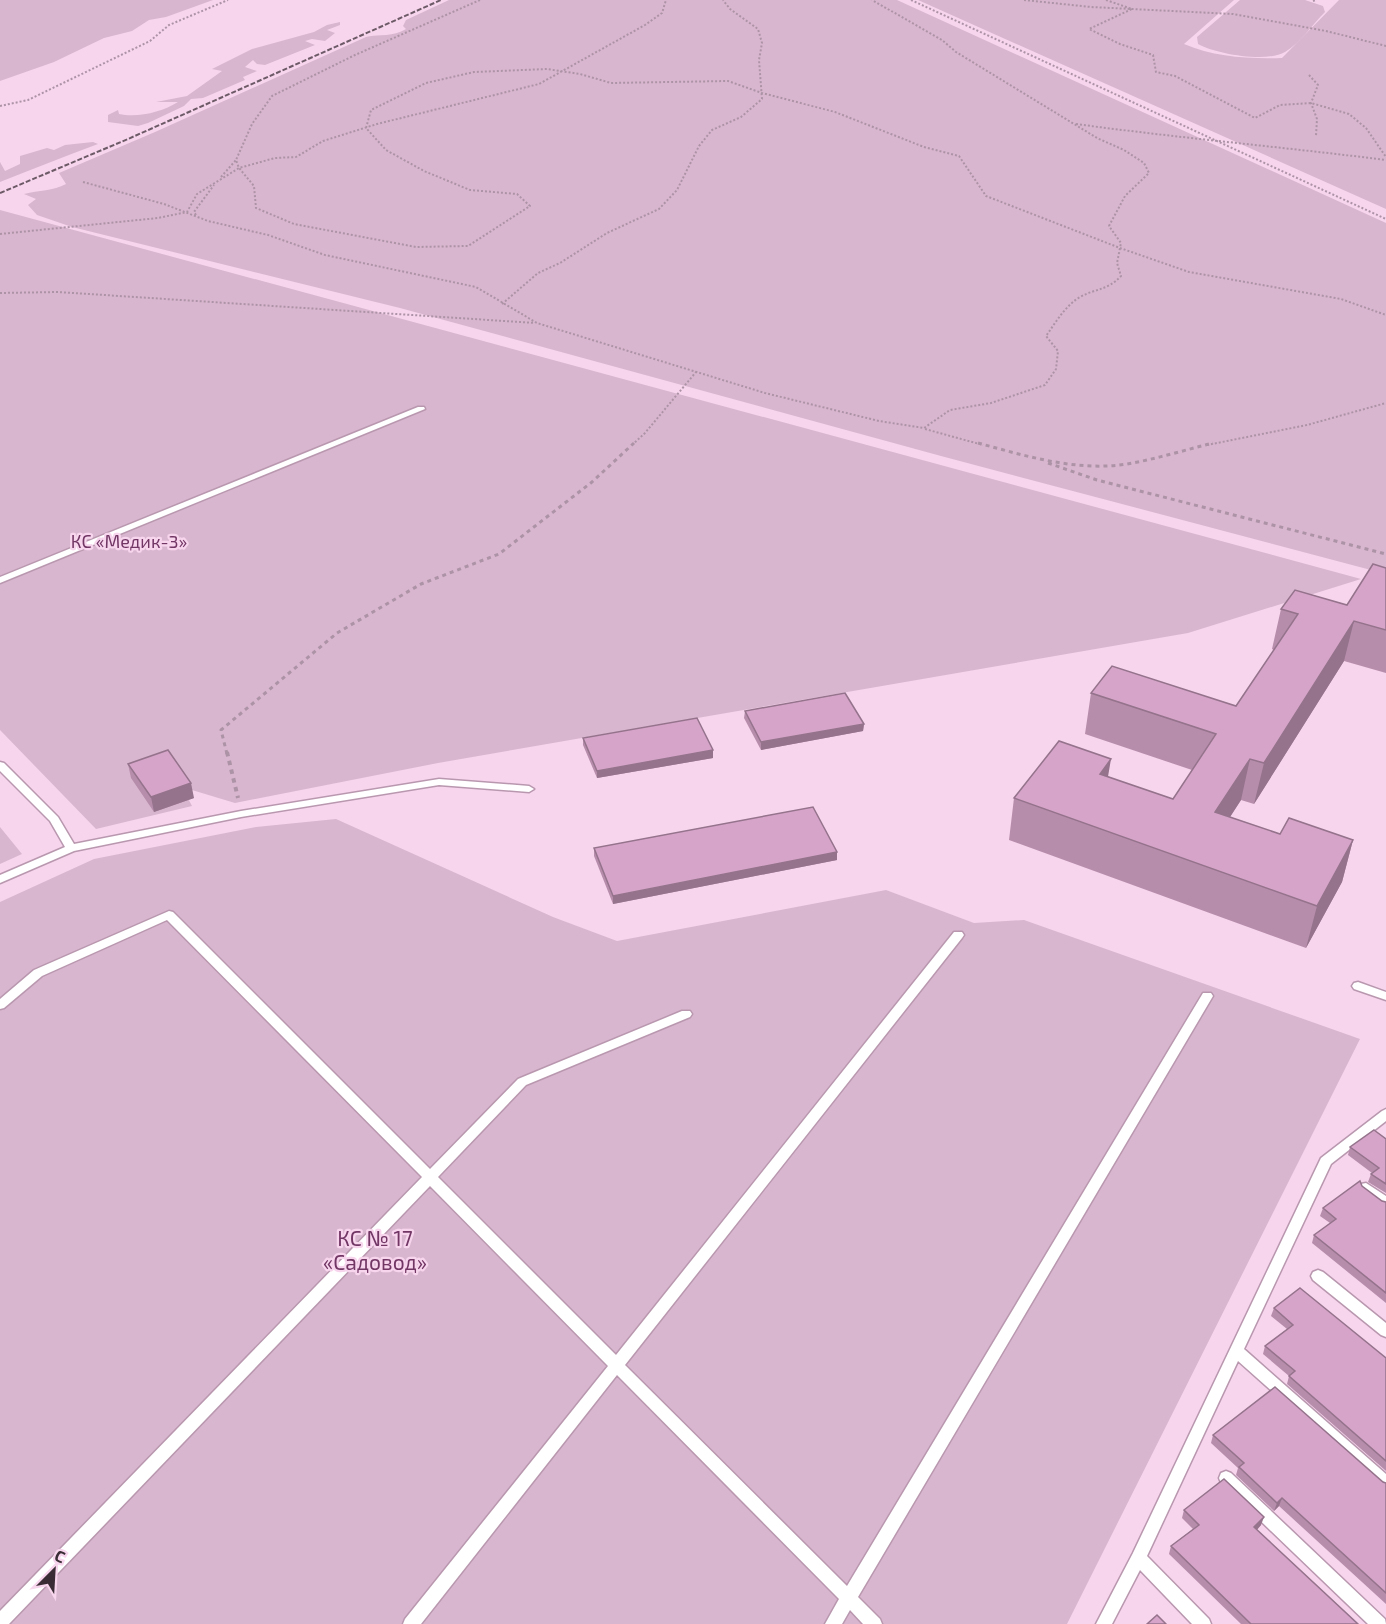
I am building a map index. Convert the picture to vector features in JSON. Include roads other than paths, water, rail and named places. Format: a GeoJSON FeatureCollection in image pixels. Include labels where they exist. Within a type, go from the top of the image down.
{"type":"FeatureCollection","features":[{"type":"Feature","properties":{"kind":"lane"},"geometry":{"type":"LineString","coordinates":[[0,580],[421,409]]}},
{"type":"Feature","properties":{"kind":"lane"},"geometry":{"type":"LineString","coordinates":[[0,765],[54,819],[71,848]]}},
{"type":"Feature","properties":{"kind":"lane"},"geometry":{"type":"LineString","coordinates":[[0,879],[71,848],[241,814],[439,782],[530,789]]}},
{"type":"Feature","properties":{"kind":"lane"},"geometry":{"type":"LineString","coordinates":[[0,1005],[38,973],[169,915],[874,1624]]}},
{"type":"Feature","properties":{"kind":"lane"},"geometry":{"type":"LineString","coordinates":[[411,1624],[958,935]]}},
{"type":"Feature","properties":{"kind":"lane"},"geometry":{"type":"LineString","coordinates":[[1358,986],[1386,996]]}},
{"type":"Feature","properties":{"kind":"lane"},"geometry":{"type":"LineString","coordinates":[[833,1624],[1207,996]]}},
{"type":"Feature","properties":{"kind":"lane"},"geometry":{"type":"LineString","coordinates":[[0,1622],[522,1082],[686,1014]]}},
{"type":"Feature","properties":{"kind":"lane"},"geometry":{"type":"LineString","coordinates":[[1104,1624],[1138,1558],[1326,1161],[1386,1114]]}},
{"type":"Feature","properties":{"kind":"lane"},"geometry":{"type":"LineString","coordinates":[[1366,1188],[1386,1203]]}},
{"type":"Feature","properties":{"kind":"lane"},"geometry":{"type":"LineString","coordinates":[[1318,1276],[1386,1331]]}},
{"type":"Feature","properties":{"kind":"lane"},"geometry":{"type":"LineString","coordinates":[[1236,1350],[1386,1482]]}},
{"type":"Feature","properties":{"kind":"lane"},"geometry":{"type":"LineString","coordinates":[[1226,1478],[1379,1624]]}},
{"type":"Feature","properties":{"kind":"lane"},"geometry":{"type":"LineString","coordinates":[[1138,1558],[1203,1624]]}},
{"type":"Feature","properties":{"kind":"railway"},"geometry":{"type":"LineString","coordinates":[[0,193],[128,139],[441,0]]}},
{"type":"Feature","properties":{"kind":"park label","name":"КС «Медик-3»"},"geometry":{"type":"Point","coordinates":[129,541]}},
{"type":"Feature","properties":{"kind":"park label","name":"КС № 17 «Садовод»"},"geometry":{"type":"Point","coordinates":[375,1249]}}]}
